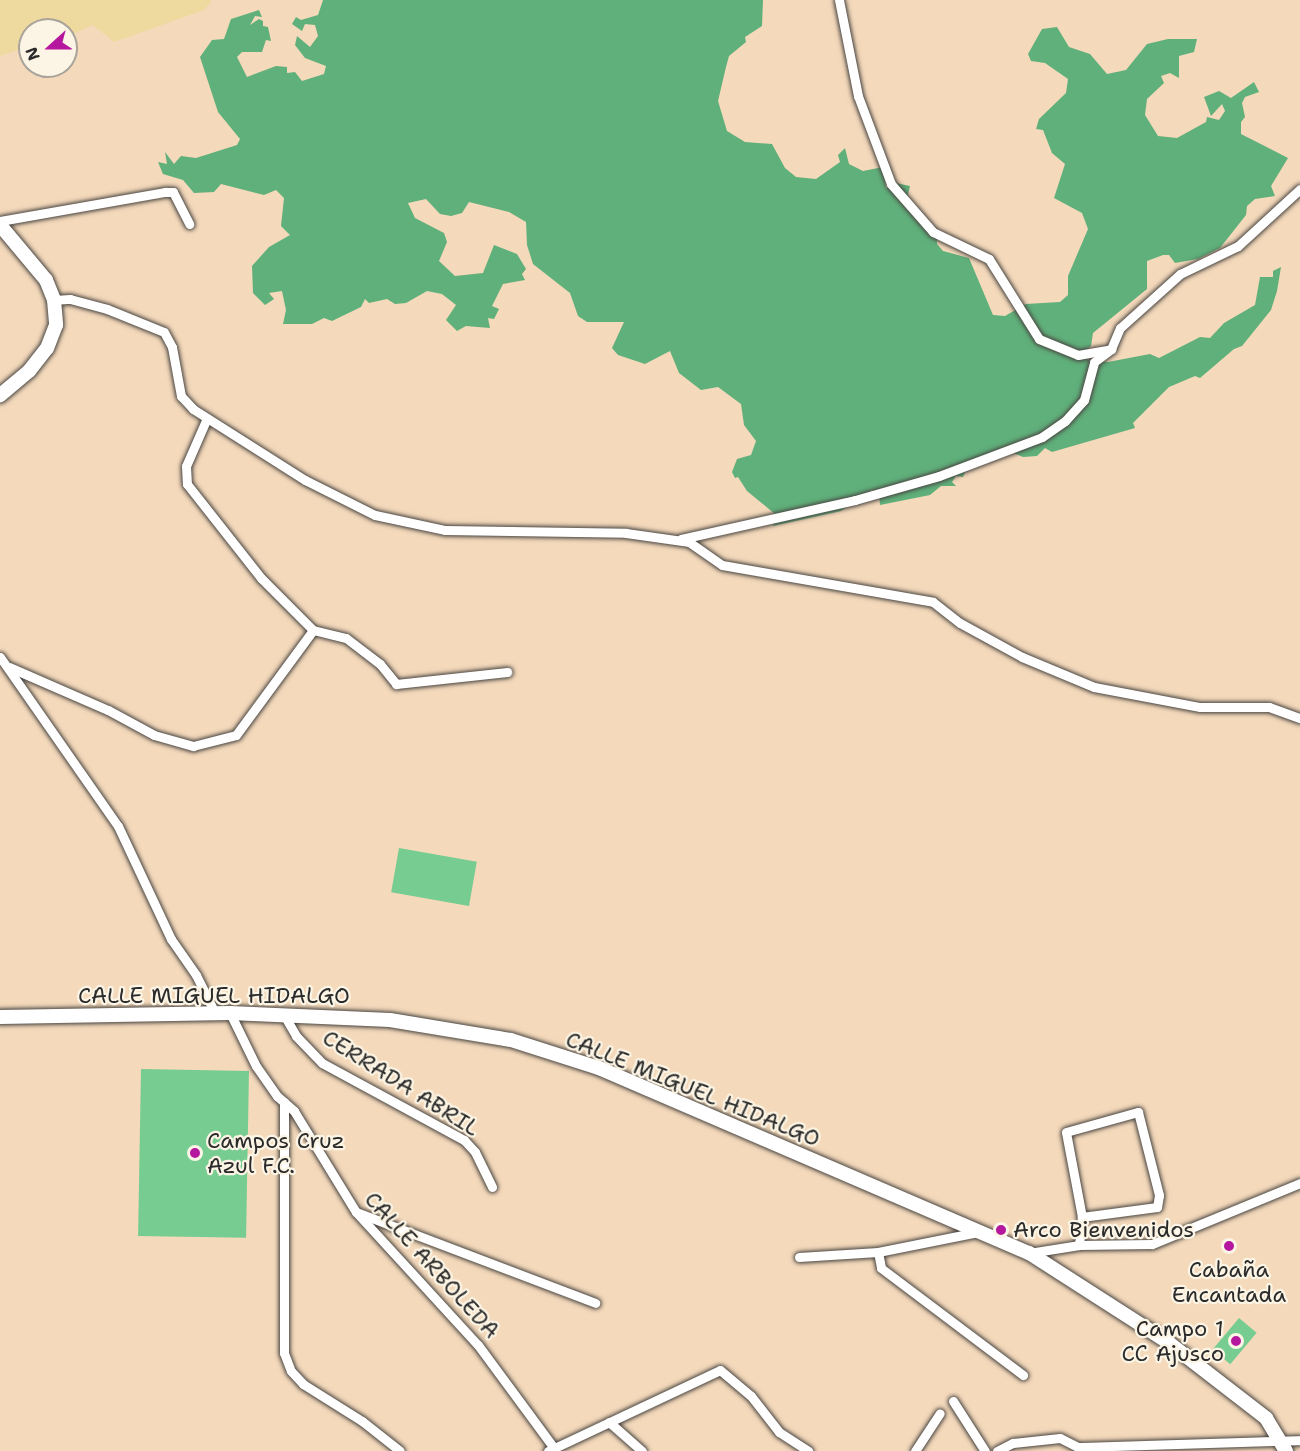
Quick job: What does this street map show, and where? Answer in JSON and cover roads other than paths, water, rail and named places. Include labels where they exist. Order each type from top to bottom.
[{"type":"main road","points":[[0,223],[46,280],[54,300],[56,325],[47,348],[29,371],[0,395]]},
{"type":"main road","name":"CALLE MIGUEL HIDALGO","points":[[0,1017],[230,1013],[390,1020],[511,1040],[599,1068],[1029,1253],[1168,1343],[1266,1418],[1283,1446]]},
{"type":"street","points":[[839,0],[858,96],[891,184],[933,232],[989,259],[1039,339],[1078,356],[1111,349]]},
{"type":"street","points":[[679,540],[855,500],[1014,450],[1065,421],[1089,389],[1094,362],[1111,349],[1120,328],[1180,274],[1239,246],[1300,189]]},
{"type":"street","points":[[0,223],[173,192],[189,224]]},
{"type":"street","points":[[54,300],[70,299],[107,309],[164,332],[172,347],[181,396],[207,418],[305,480],[397,522],[445,530],[615,532],[689,542],[722,565],[933,602],[960,623],[1022,657],[1094,687],[1200,706],[1269,707],[1300,718]]},
{"type":"street","points":[[207,418],[186,466],[187,484],[261,578],[313,630],[346,638],[380,664],[396,684],[507,672]]},
{"type":"street","points":[[9,667],[108,710],[154,735],[193,746],[236,735],[313,630]]},
{"type":"street","points":[[0,657],[118,826],[171,939],[196,975],[215,1013]]},
{"type":"street","name":"CALLE ARBOLEDA","points":[[230,1013],[256,1066],[284,1102],[294,1111],[357,1212],[478,1345],[551,1450]]},
{"type":"street","name":"CERRADA ABRIL","points":[[284,1015],[296,1036],[322,1063],[464,1140],[475,1152],[492,1187]]},
{"type":"street","points":[[284,1102],[284,1353],[291,1371],[303,1384],[362,1421],[400,1451]]},
{"type":"street","points":[[1079,1245],[1082,1217],[1066,1132],[1138,1112],[1159,1195],[1157,1207],[1082,1217]]},
{"type":"street","points":[[1029,1253],[1079,1245],[1152,1244],[1300,1183]]},
{"type":"street","points":[[357,1212],[595,1303]]},
{"type":"street","points":[[799,1257],[878,1252],[978,1232]]},
{"type":"street","points":[[878,1252],[881,1268],[1023,1375]]},
{"type":"street","points":[[551,1450],[720,1370],[751,1396],[779,1432],[808,1451]]},
{"type":"street","points":[[953,1401],[985,1451]]},
{"type":"street","points":[[915,1451],[940,1413]]},
{"type":"street","points":[[609,1422],[642,1451]]},
{"type":"street","points":[[997,1451],[1013,1443],[1060,1438],[1087,1449],[1283,1446],[1300,1440]]},
{"type":"place","name":"Campos Cruz Azul F.C.","points":[[195,1153]]},
{"type":"place","name":"Arco Bienvenidos","points":[[1001,1230]]},
{"type":"place","name":"Cabaña Encantada","points":[[1229,1246]]},
{"type":"place","name":"Campo 1 CC Ajusco","points":[[1236,1341]]}]
